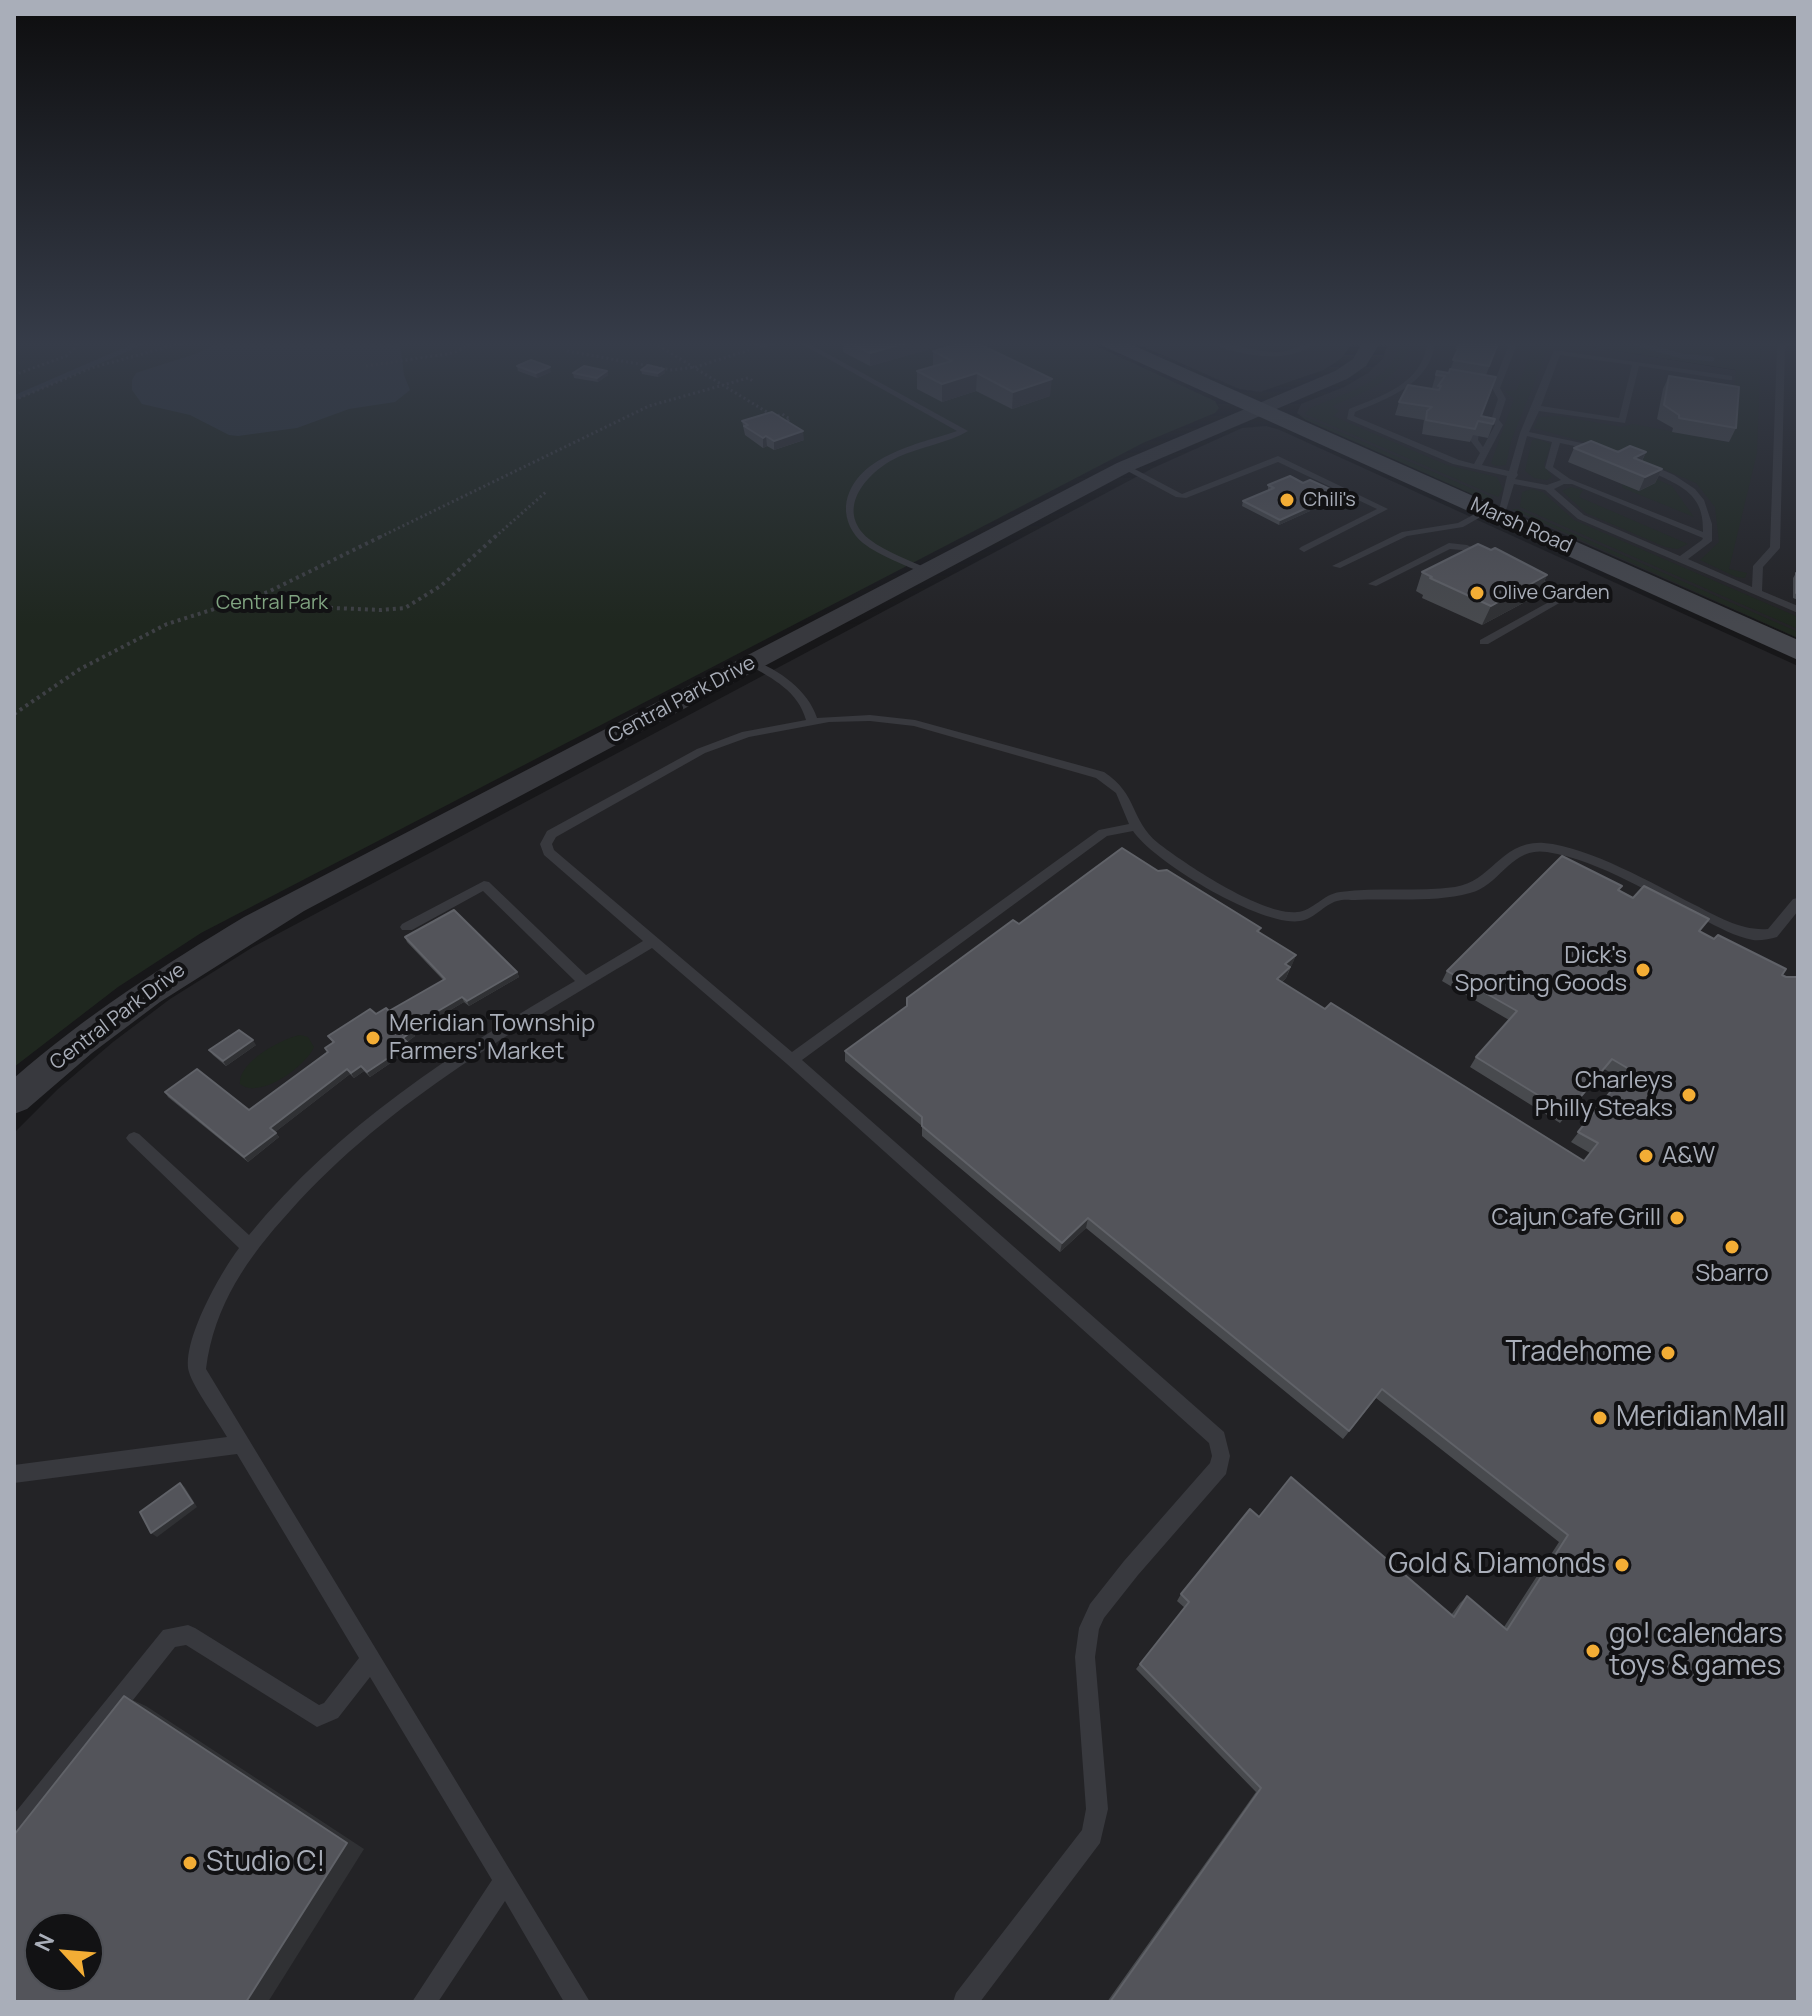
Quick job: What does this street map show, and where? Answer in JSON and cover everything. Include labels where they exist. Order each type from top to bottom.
[{"type":"main road","name":"Marsh Road","points":[[1321,437],[1798,651]]},
{"type":"street","name":"Central Park Drive","points":[[14,1099],[122,1009],[202,955],[307,896],[1124,467],[1193,437]]},
{"type":"lane","points":[[927,572],[867,541],[852,521],[850,505],[858,483],[885,459],[947,437]]},
{"type":"lane","points":[[1399,437],[1456,462],[1548,488],[1581,517],[1798,610]]},
{"type":"lane","points":[[1477,467],[1480,437]]},
{"type":"lane","points":[[1480,437],[1490,448],[1494,437]]},
{"type":"lane","points":[[1337,566],[1405,534],[1460,525],[1494,514],[1513,478],[1523,437]]},
{"type":"lane","points":[[1543,437],[1605,454]]},
{"type":"lane","points":[[1757,592],[1758,566],[1775,548],[1778,437]]},
{"type":"lane","points":[[1557,440],[1549,468],[1568,481],[1708,537]]},
{"type":"lane","points":[[1124,467],[1182,495],[1278,459],[1384,509],[1304,549]]},
{"type":"lane","points":[[1635,464],[1672,476],[1691,487],[1706,511],[1708,537],[1705,544],[1681,560]]},
{"type":"lane","points":[[1548,488],[1568,481]]},
{"type":"lane","points":[[1373,584],[1449,546],[1464,547],[1494,560]]},
{"type":"lane","points":[[1484,642],[1563,598],[1561,592],[1519,572]]},
{"type":"lane","points":[[753,663],[797,692],[807,705],[812,721]]},
{"type":"lane","points":[[965,2002],[1092,1835],[1097,1809],[1085,1657],[1089,1628],[1097,1611],[1131,1568],[1219,1467],[1220,1447],[1211,1430],[792,1060],[548,852],[547,839],[556,830],[701,751],[746,734],[812,721],[870,718],[915,723],[1089,771],[1110,780],[1122,790],[1135,827],[1152,845],[1266,914],[1287,918],[1306,916],[1334,897],[1469,889],[1480,884],[1521,849],[1540,847],[1560,851],[1619,874],[1753,935],[1772,934],[1798,902]]},
{"type":"lane","points":[[792,1060],[1103,833],[1135,827]]},
{"type":"lane","points":[[407,927],[484,885],[585,982]]},
{"type":"lane","points":[[578,2002],[197,1370],[200,1342],[210,1310],[249,1246],[319,1167],[392,1103],[653,941]]},
{"type":"lane","points":[[134,1138],[249,1246]]},
{"type":"lane","points":[[14,1474],[240,1444]]},
{"type":"lane","points":[[14,1832],[164,1644],[177,1634],[188,1635],[317,1716],[331,1711],[371,1659]]},
{"type":"lane","points":[[424,2002],[505,1880]]},
{"type":"path","points":[[14,714],[80,669],[143,636],[190,616],[237,604],[289,581],[584,437]]},
{"type":"path","points":[[237,604],[381,610],[405,608],[442,585],[547,491]]},
{"type":"shaded area","name":"Meridian Mall","points":[[1222,437],[1296,437],[1798,666],[1798,2002],[14,2002],[14,1133],[58,1089],[113,1042],[170,999],[253,947],[1153,468]]},
{"type":"shaded area","points":[[1345,437],[1798,437],[1798,638]]},
{"type":"green space","name":"Central Park","points":[[14,437],[1157,437],[201,933],[118,987],[14,1067]]},
{"type":"green space","points":[[1344,437],[1353,437],[1494,498],[1483,499]]},
{"type":"green space","points":[[1359,437],[1382,437],[1447,465],[1497,477],[1503,489],[1498,497]]},
{"type":"green space","points":[[1500,437],[1513,437],[1506,465],[1495,466],[1491,463]]},
{"type":"green space","points":[[1567,437],[1702,437],[1728,442],[1729,437],[1758,437],[1757,453],[1729,569],[1747,573],[1745,578],[1736,577],[1700,560],[1719,542],[1715,507],[1696,483],[1624,453]]},
{"type":"green space","points":[[1532,440],[1551,444],[1544,465],[1552,477],[1547,480],[1534,478],[1525,471]]},
{"type":"green space","points":[[1634,469],[1672,486],[1694,517],[1623,488],[1622,484],[1639,491]]},
{"type":"green space","points":[[1571,487],[1583,490],[1579,497],[1688,544],[1677,549],[1665,547],[1586,513],[1562,491]]},
{"type":"green space","points":[[1532,489],[1543,492],[1574,520],[1798,617],[1798,629],[1520,507],[1522,492]]},
{"type":"green space","points":[[1512,509],[1798,632],[1798,638]]},
{"type":"green space","points":[[300,1035],[308,1037],[314,1047],[302,1063],[282,1079],[259,1088],[240,1084],[241,1076],[253,1060],[272,1046]]},
{"type":"building","points":[[1591,441],[1618,452],[1630,446],[1646,452],[1634,458],[1662,469],[1645,477],[1574,448]]},
{"type":"building","name":"Chili's","points":[[1290,476],[1303,483],[1310,480],[1332,490],[1304,502],[1311,506],[1280,520],[1243,501],[1274,488],[1268,485]]},
{"type":"building","points":[[1478,544],[1491,550],[1495,548],[1547,575],[1491,606],[1422,572]]},
{"type":"building","name":"Meridian Mall","points":[[1122,848],[1158,871],[1167,870],[1261,928],[1257,931],[1296,955],[1285,964],[1290,967],[1277,979],[1325,1009],[1331,1003],[1584,1161],[1598,1143],[1578,1132],[1629,1069],[1612,1059],[1567,1113],[1476,1057],[1517,1011],[1447,971],[1562,856],[1622,886],[1618,890],[1633,898],[1644,886],[1709,919],[1699,931],[1714,939],[1718,935],[1786,969],[1782,975],[1786,977],[1798,977],[1798,2002],[1110,2002],[1261,1788],[1140,1664],[1189,1602],[1181,1594],[1250,1509],[1259,1517],[1291,1477],[1454,1617],[1467,1596],[1507,1630],[1568,1535],[1382,1389],[1349,1431],[1088,1218],[1062,1243],[922,1126],[922,1117],[845,1051],[907,1006],[907,998],[1013,920],[1019,924]]},
{"type":"building","name":"Meridian Township Farmers' Market","points":[[454,910],[517,972],[467,1001],[462,997],[409,1028],[412,1031],[403,1038],[409,1044],[367,1072],[361,1066],[351,1073],[347,1069],[270,1128],[276,1133],[244,1157],[165,1092],[197,1069],[249,1110],[328,1052],[325,1048],[334,1042],[328,1036],[370,1009],[376,1014],[386,1008],[389,1011],[445,979],[405,937]]},
{"type":"building","points":[[239,1030],[253,1040],[223,1061],[209,1050]]},
{"type":"building","points":[[180,1483],[193,1503],[151,1533],[140,1512]]},
{"type":"building","name":"Studio C!","points":[[124,1696],[347,1843],[246,2002],[14,2002],[14,1835]]},
{"type":"place","name":"Chili's","points":[[1287,500]]},
{"type":"place","name":"Olive Garden","points":[[1477,593]]},
{"type":"place","name":"Dick's Sporting Goods","points":[[1643,970]]},
{"type":"place","name":"Meridian Township Farmers' Market","points":[[373,1038]]},
{"type":"place","name":"Charleys Philly Steaks","points":[[1689,1095]]},
{"type":"place","name":"A&W","points":[[1646,1156]]},
{"type":"place","name":"Cajun Cafe Grill","points":[[1677,1218]]},
{"type":"place","name":"Sbarro","points":[[1732,1247]]},
{"type":"place","name":"Tradehome","points":[[1668,1353]]},
{"type":"place","name":"Meridian Mall","points":[[1600,1418]]},
{"type":"place","name":"Gold & Diamonds","points":[[1622,1565]]},
{"type":"place","name":"go! calendars toys & games","points":[[1593,1651]]},
{"type":"place","name":"Studio C!","points":[[190,1863]]}]
